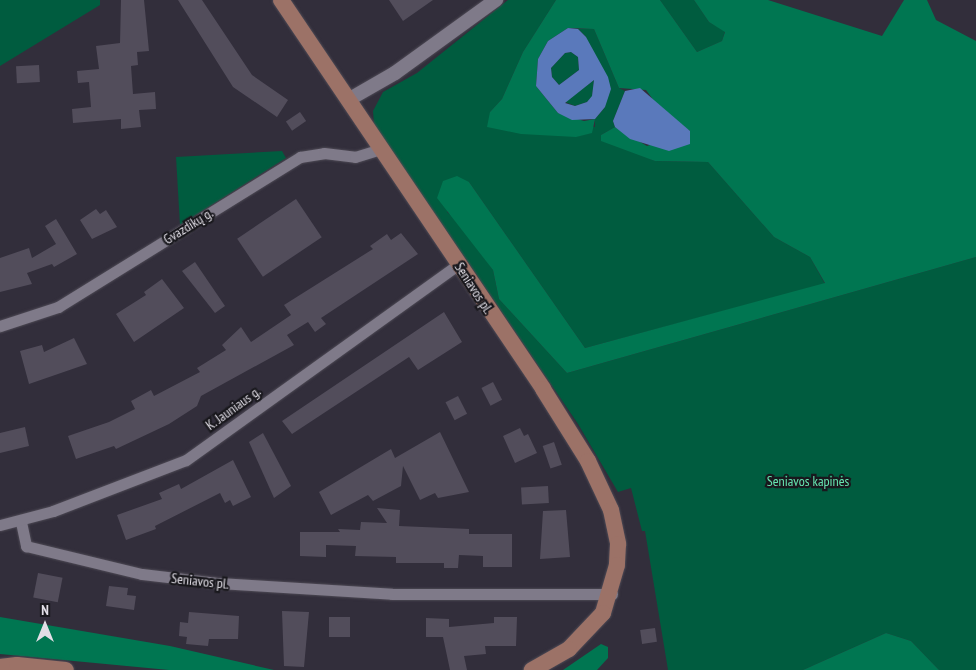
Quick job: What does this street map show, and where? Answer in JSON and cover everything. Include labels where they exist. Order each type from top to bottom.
[{"type":"main road","name":"Seniavos pl.","points":[[281,0],[459,264],[601,486],[618,544],[612,594],[588,632],[569,649],[532,670]]},
{"type":"main road","points":[[0,667],[17,665],[66,670]]},
{"type":"street","points":[[348,100],[395,73],[496,0]]},
{"type":"street","name":"Gvazdikų g.","points":[[0,326],[58,307],[300,157],[324,153],[355,157],[381,149]]},
{"type":"street","name":"K. Jauniaus g.","points":[[0,525],[21,522],[186,460],[459,264]]},
{"type":"street","name":"Seniavos pl.","points":[[21,522],[26,546],[142,574],[210,582],[392,594],[612,594]]},
{"type":"green space","points":[[0,0],[100,0],[100,5],[0,66]]},
{"type":"green space","name":"Seniavos kapinės","points":[[508,0],[556,0],[523,52],[502,99],[490,112],[595,127],[595,119],[605,107],[586,37],[578,29],[594,29],[619,88],[625,91],[613,121],[615,127],[601,135],[655,161],[708,162],[774,237],[810,257],[825,284],[585,348],[469,182],[447,212],[460,223],[493,270],[499,299],[567,373],[976,257],[976,670],[939,670],[911,641],[886,633],[803,670],[668,670],[645,531],[642,531],[631,488],[618,492],[578,424],[374,124],[373,111],[383,92],[417,73]]},
{"type":"green space","points":[[556,0],[660,0],[697,52],[722,41],[725,32],[709,22],[694,0],[768,0],[882,36],[904,0],[927,0],[936,20],[976,41],[976,257],[567,373],[499,299],[493,270],[437,198],[443,181],[457,176],[469,182],[585,348],[825,283],[810,257],[774,237],[708,162],[655,161],[601,141],[601,135],[615,127],[647,146],[690,131],[660,109],[646,90],[619,88],[594,29],[568,28],[548,41],[538,59],[536,86],[558,113],[584,121],[595,119],[592,133],[576,137],[521,134],[487,127],[490,112],[502,99],[523,52]]},
{"type":"green space","points":[[660,0],[694,0],[709,22],[725,31],[722,41],[697,52]]},
{"type":"green space","points":[[571,52],[578,57],[579,70],[559,85],[552,77],[551,68],[565,53]]},
{"type":"green space","points":[[594,80],[592,97],[587,102],[575,106],[565,102]]},
{"type":"green space","points":[[282,151],[286,158],[180,225],[176,157]]},
{"type":"green space","points":[[0,617],[170,646],[274,670],[169,670],[0,654]]},
{"type":"green space","points":[[886,633],[911,641],[939,670],[803,670]]},
{"type":"green space","points":[[601,644],[608,647],[608,658],[597,670],[563,670]]},
{"type":"water","points":[[568,28],[578,29],[586,37],[608,77],[611,89],[605,107],[595,119],[572,120],[558,113],[536,86],[538,59],[548,41]],"holes":[[[571,52],[578,57],[579,70],[559,85],[552,77],[551,68],[565,53]],[[594,80],[592,96],[587,102],[575,106],[565,103]]]},
{"type":"water","points":[[640,88],[690,131],[690,144],[669,151],[630,139],[615,127],[613,121],[625,91]]},
{"type":"building","points":[[121,0],[144,0],[149,51],[137,52],[138,65],[131,66],[133,94],[155,92],[156,109],[139,110],[141,127],[121,129],[121,119],[73,123],[72,109],[91,107],[89,82],[78,83],[77,71],[99,69],[96,46],[120,43]]},
{"type":"building","points":[[178,0],[202,0],[252,75],[288,100],[277,117],[233,87]]},
{"type":"building","points":[[389,0],[433,0],[403,21]]},
{"type":"building","points":[[39,65],[40,82],[17,83],[16,66]]},
{"type":"building","points":[[300,112],[306,121],[292,131],[286,122]]},
{"type":"building","points":[[296,199],[322,237],[263,277],[237,239]]},
{"type":"building","points":[[96,209],[100,214],[106,210],[117,227],[92,239],[80,220]]},
{"type":"building","points":[[56,219],[77,254],[54,267],[52,264],[27,273],[32,284],[0,292],[0,258],[29,248],[32,258],[56,244],[45,226]]},
{"type":"building","points":[[401,233],[418,254],[321,318],[326,324],[315,332],[308,322],[287,335],[294,345],[201,396],[197,406],[169,424],[116,449],[114,446],[76,459],[68,436],[109,422],[135,409],[131,401],[151,390],[154,396],[200,372],[197,368],[226,350],[222,345],[241,327],[251,342],[291,315],[284,305],[373,249],[370,246],[387,234],[391,240]]},
{"type":"building","points":[[195,262],[225,306],[215,313],[182,271]]},
{"type":"building","points":[[162,279],[184,308],[134,342],[116,314],[146,295],[144,292]]},
{"type":"building","points":[[444,312],[462,342],[418,370],[409,357],[292,434],[282,421]]},
{"type":"building","points":[[74,338],[87,364],[29,384],[20,351],[42,345],[44,352]]},
{"type":"building","points":[[493,382],[502,400],[490,406],[481,388]]},
{"type":"building","points":[[458,396],[467,414],[455,420],[446,402]]},
{"type":"building","points":[[25,427],[29,446],[0,453],[0,433]]},
{"type":"building","points":[[520,428],[524,436],[528,434],[537,453],[515,463],[503,436]]},
{"type":"building","points":[[440,432],[469,492],[438,498],[435,493],[420,500],[403,466],[401,486],[373,501],[368,495],[331,515],[319,492],[391,449],[395,458]]},
{"type":"building","points":[[263,433],[291,486],[274,498],[249,442]]},
{"type":"building","points":[[554,442],[562,465],[550,469],[543,446]]},
{"type":"building","points":[[233,460],[251,497],[233,506],[230,500],[225,503],[220,493],[155,526],[156,529],[126,540],[117,515],[162,499],[159,493],[179,484],[181,489]]},
{"type":"building","points":[[548,486],[549,503],[522,504],[521,487]]},
{"type":"building","points":[[377,508],[400,510],[399,526],[469,529],[469,534],[512,534],[512,567],[483,567],[483,556],[459,555],[458,568],[444,568],[444,563],[396,563],[396,557],[355,556],[356,546],[326,545],[326,557],[300,556],[300,532],[340,532],[338,529],[360,530],[361,522],[387,523]]},
{"type":"building","points":[[566,510],[570,557],[540,559],[543,511]]},
{"type":"building","points":[[38,573],[63,578],[58,602],[33,598]]},
{"type":"building","points":[[109,586],[128,588],[127,595],[136,596],[134,610],[106,606]]},
{"type":"building","points":[[282,611],[309,612],[304,667],[284,666]]},
{"type":"building","points":[[189,612],[239,616],[238,639],[209,639],[208,646],[186,644],[187,637],[179,636],[180,622],[188,623]]},
{"type":"building","points":[[329,617],[350,617],[350,637],[329,637]]},
{"type":"building","points":[[494,617],[517,617],[516,646],[485,646],[486,654],[464,656],[467,670],[450,670],[443,637],[426,637],[426,618],[449,619],[449,627],[494,623]]},
{"type":"building","points":[[655,628],[657,642],[642,644],[640,630]]}]
